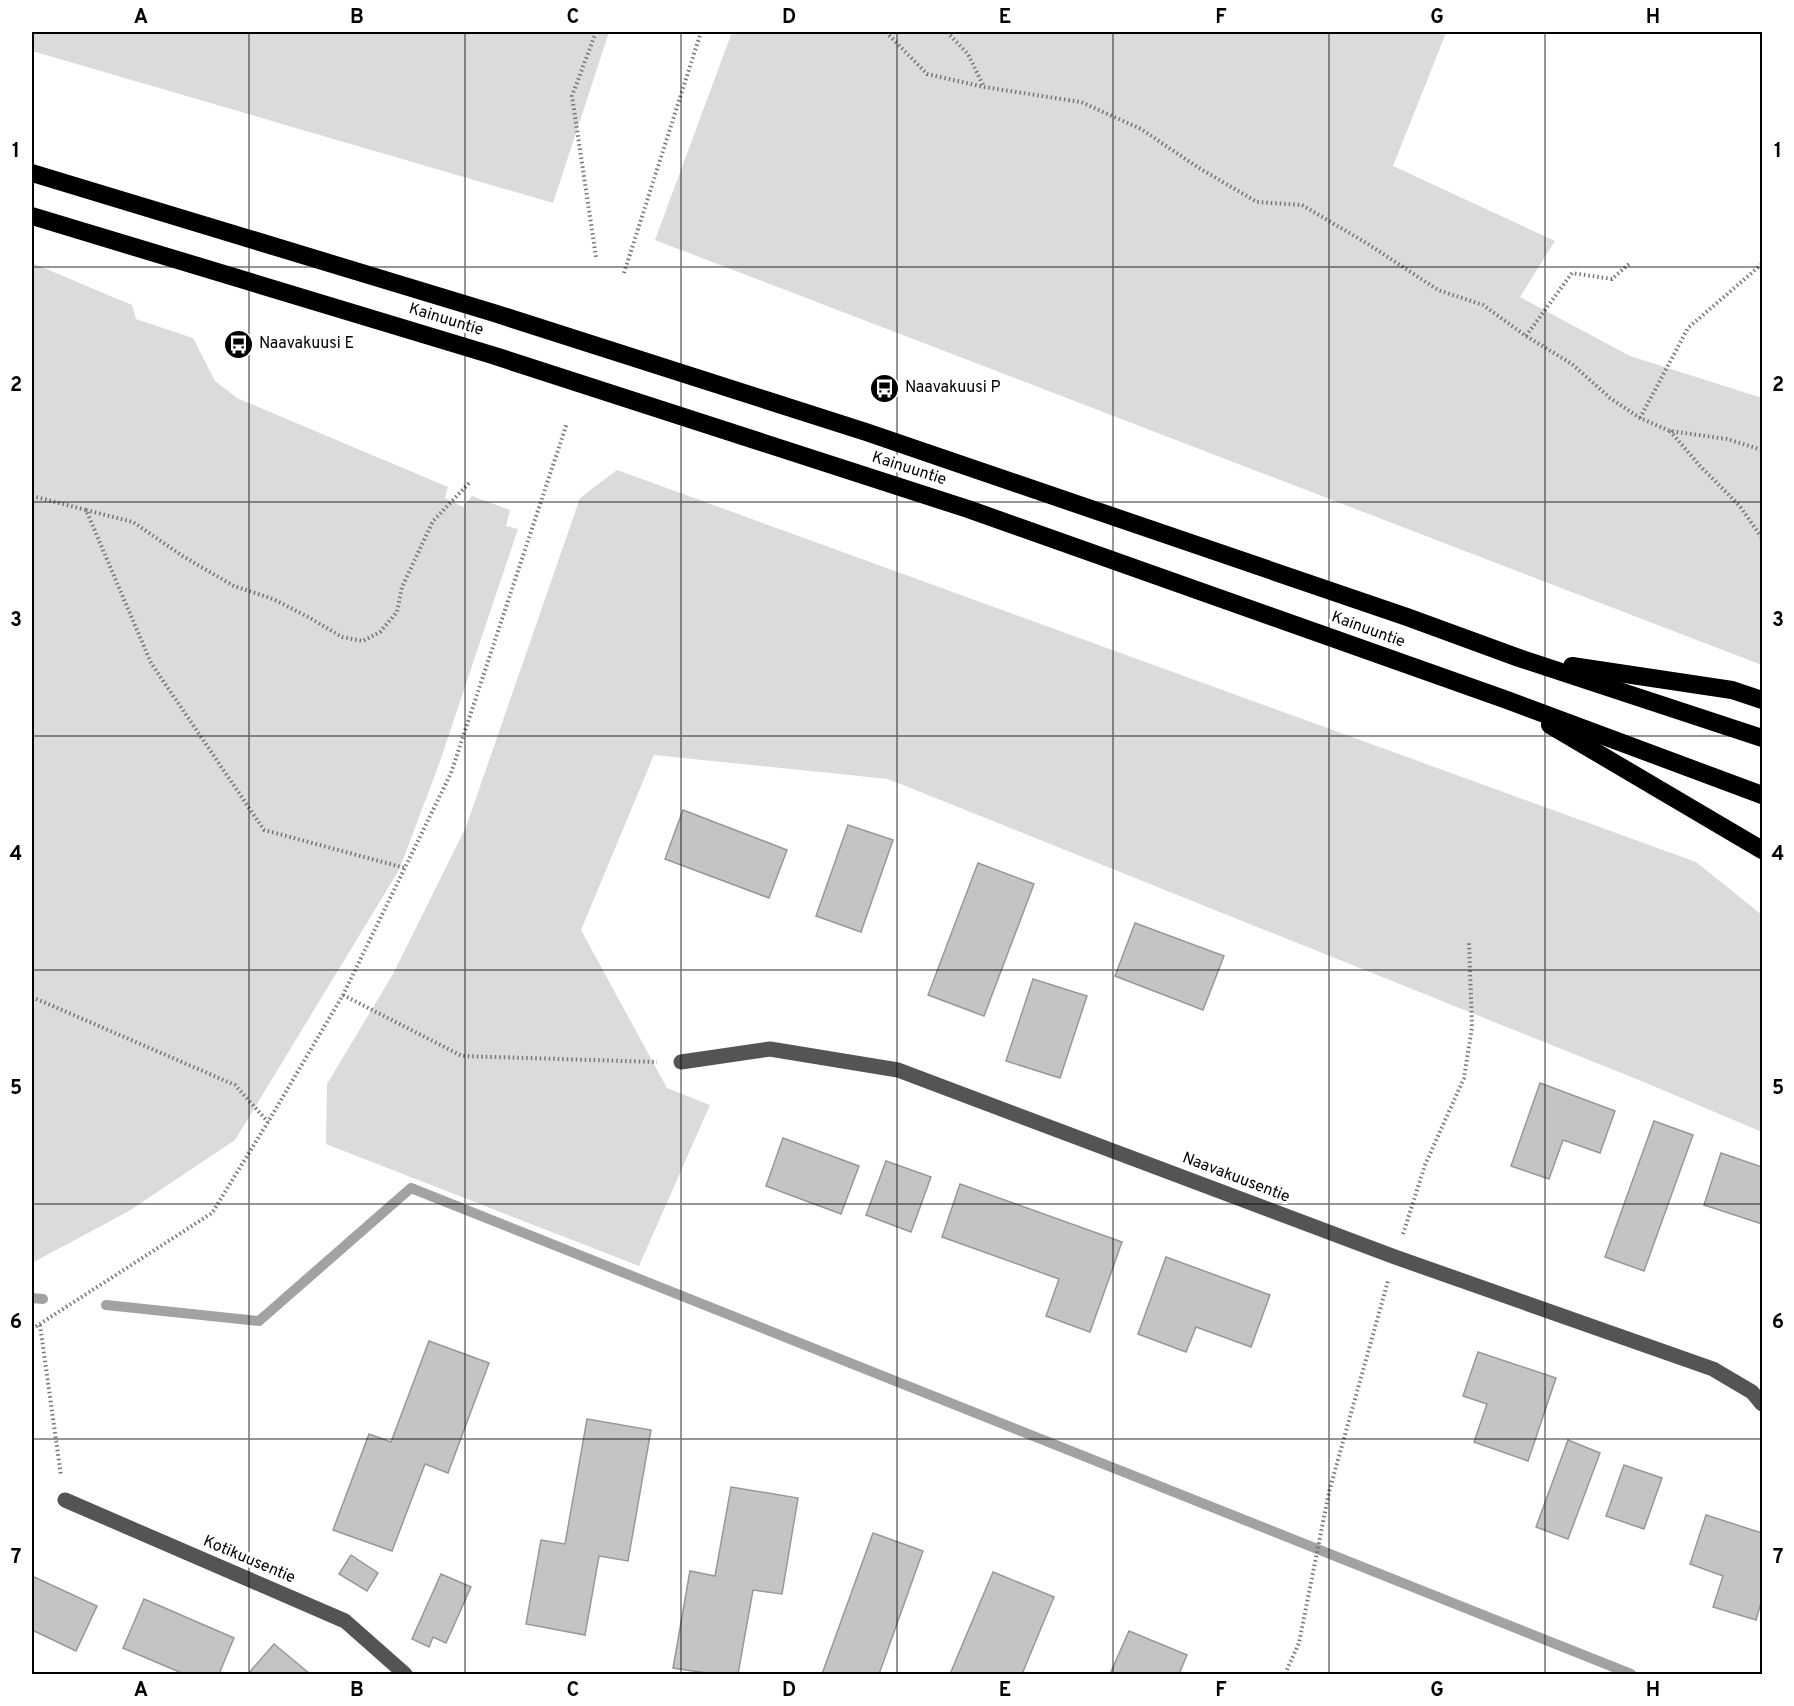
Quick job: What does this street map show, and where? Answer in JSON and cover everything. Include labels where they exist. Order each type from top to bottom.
[{"type":"highway","name":"Kainuuntie","points":[[32,173],[494,313],[866,432],[1396,613],[1519,658],[1762,738]]},
{"type":"highway","name":"Kainuuntie","points":[[32,216],[492,355],[956,505],[1507,700],[1762,795]]},
{"type":"highway","points":[[1519,658],[1732,690],[1762,700]]},
{"type":"highway","points":[[1507,700],[1762,850]]},
{"type":"street","name":"Naavakuusentie","points":[[681,1062],[770,1049],[898,1071],[1395,1257],[1713,1369],[1752,1392],[1762,1404]]},
{"type":"street","name":"Kotikuusentie","points":[[65,1500],[345,1621],[405,1674]]},
{"type":"path","points":[[596,32],[572,96],[596,257]]},
{"type":"path","points":[[624,273],[701,32]]},
{"type":"path","points":[[886,32],[927,74],[984,87],[1081,102],[1141,129],[1198,168],[1257,202],[1302,206],[1368,244],[1438,290],[1483,305],[1526,336],[1572,364],[1610,398],[1640,418],[1670,430],[1727,439],[1762,450]]},
{"type":"path","points":[[947,32],[968,54],[984,87]]},
{"type":"path","points":[[1526,336],[1572,273],[1612,279],[1630,263]]},
{"type":"path","points":[[1640,418],[1688,328],[1762,264]]},
{"type":"path","points":[[32,1329],[212,1213],[343,995],[451,773],[567,423]]},
{"type":"path","points":[[1670,430],[1700,466],[1739,506],[1762,538]]},
{"type":"path","points":[[32,496],[133,522],[184,557],[234,586],[273,599],[342,638],[363,641],[380,633],[397,612],[402,587],[433,520],[470,482]]},
{"type":"path","points":[[86,510],[151,663],[264,830],[405,868]]},
{"type":"path","points":[[1285,1674],[1299,1643],[1324,1515],[1395,1257],[1425,1165],[1464,1078],[1472,1027],[1469,942]]},
{"type":"path","points":[[343,995],[462,1056],[681,1062]]},
{"type":"path","points":[[32,997],[235,1085],[268,1122]]},
{"type":"path","points":[[40,1325],[65,1500]]},
{"type":"shaded area","points":[[32,32],[609,32],[553,203],[32,51]]},
{"type":"shaded area","points":[[732,32],[1446,33],[1393,166],[1555,241],[1520,297],[1630,356],[1762,398],[1762,665],[655,240]]},
{"type":"shaded area","points":[[32,263],[132,305],[136,319],[193,338],[215,381],[237,398],[448,487],[445,498],[463,507],[472,496],[510,510],[506,526],[518,529],[438,767],[399,870],[235,1140],[129,1211],[32,1263]]},
{"type":"shaded area","points":[[617,470],[1696,862],[1762,915],[1762,1132],[1639,1080],[888,779],[654,755],[581,930],[667,1088],[710,1105],[639,1266],[326,1144],[327,1084],[393,974],[466,827],[580,498]]},
{"type":"building","points":[[683,810],[787,850],[769,898],[665,859]]},
{"type":"building","points":[[848,825],[893,840],[861,932],[816,916]]},
{"type":"building","points":[[978,863],[1034,884],[984,1016],[928,995]]},
{"type":"building","points":[[1135,923],[1224,956],[1203,1010],[1115,976]]},
{"type":"building","points":[[1033,979],[1087,996],[1060,1078],[1006,1061]]},
{"type":"building","points":[[1540,1083],[1615,1111],[1600,1153],[1563,1140],[1549,1179],[1511,1166]]},
{"type":"building","points":[[1654,1121],[1693,1135],[1644,1271],[1605,1257]]},
{"type":"building","points":[[783,1138],[859,1166],[841,1214],[766,1186]]},
{"type":"building","points":[[1721,1153],[1762,1167],[1762,1224],[1704,1205]]},
{"type":"building","points":[[886,1161],[931,1177],[911,1232],[866,1215]]},
{"type":"building","points":[[960,1184],[1122,1242],[1090,1332],[1046,1316],[1059,1279],[942,1237]]},
{"type":"building","points":[[1166,1257],[1270,1295],[1251,1347],[1196,1327],[1186,1352],[1138,1334]]},
{"type":"building","points":[[429,1341],[489,1363],[448,1473],[425,1464],[392,1551],[333,1530],[369,1434],[391,1442]]},
{"type":"building","points":[[1478,1352],[1556,1378],[1528,1461],[1474,1442],[1487,1404],[1463,1396]]},
{"type":"building","points":[[587,1419],[651,1430],[628,1561],[599,1556],[585,1635],[526,1624],[541,1540],[565,1544]]},
{"type":"building","points":[[1568,1440],[1600,1453],[1568,1539],[1536,1527]]},
{"type":"building","points":[[1624,1465],[1662,1478],[1644,1529],[1606,1516]]},
{"type":"building","points":[[731,1487],[798,1498],[782,1594],[753,1590],[738,1674],[713,1674],[673,1668],[690,1571],[715,1576]]},
{"type":"building","points":[[1706,1515],[1762,1533],[1762,1599],[1756,1620],[1713,1607],[1723,1576],[1690,1564]]},
{"type":"building","points":[[873,1533],[923,1551],[879,1674],[822,1674]]},
{"type":"building","points":[[351,1555],[378,1573],[367,1591],[339,1574]]},
{"type":"building","points":[[993,1572],[1054,1597],[1022,1674],[950,1674]]},
{"type":"building","points":[[441,1574],[471,1587],[446,1643],[433,1637],[429,1647],[412,1639]]},
{"type":"building","points":[[32,1576],[97,1606],[76,1651],[32,1630]]},
{"type":"building","points":[[144,1599],[234,1638],[219,1674],[184,1674],[123,1648]]},
{"type":"building","points":[[1129,1631],[1187,1655],[1179,1674],[1110,1674]]},
{"type":"building","points":[[274,1644],[310,1674],[248,1674]]},
{"type":"waterway","points":[[106,1305],[259,1321],[411,1188],[1631,1674]]},
{"type":"waterway","points":[[32,1298],[43,1299]]},
{"type":"place","name":"Naavakuusi E","points":[[238,344]]},
{"type":"place","name":"Naavakuusi P","points":[[884,388]]}]
